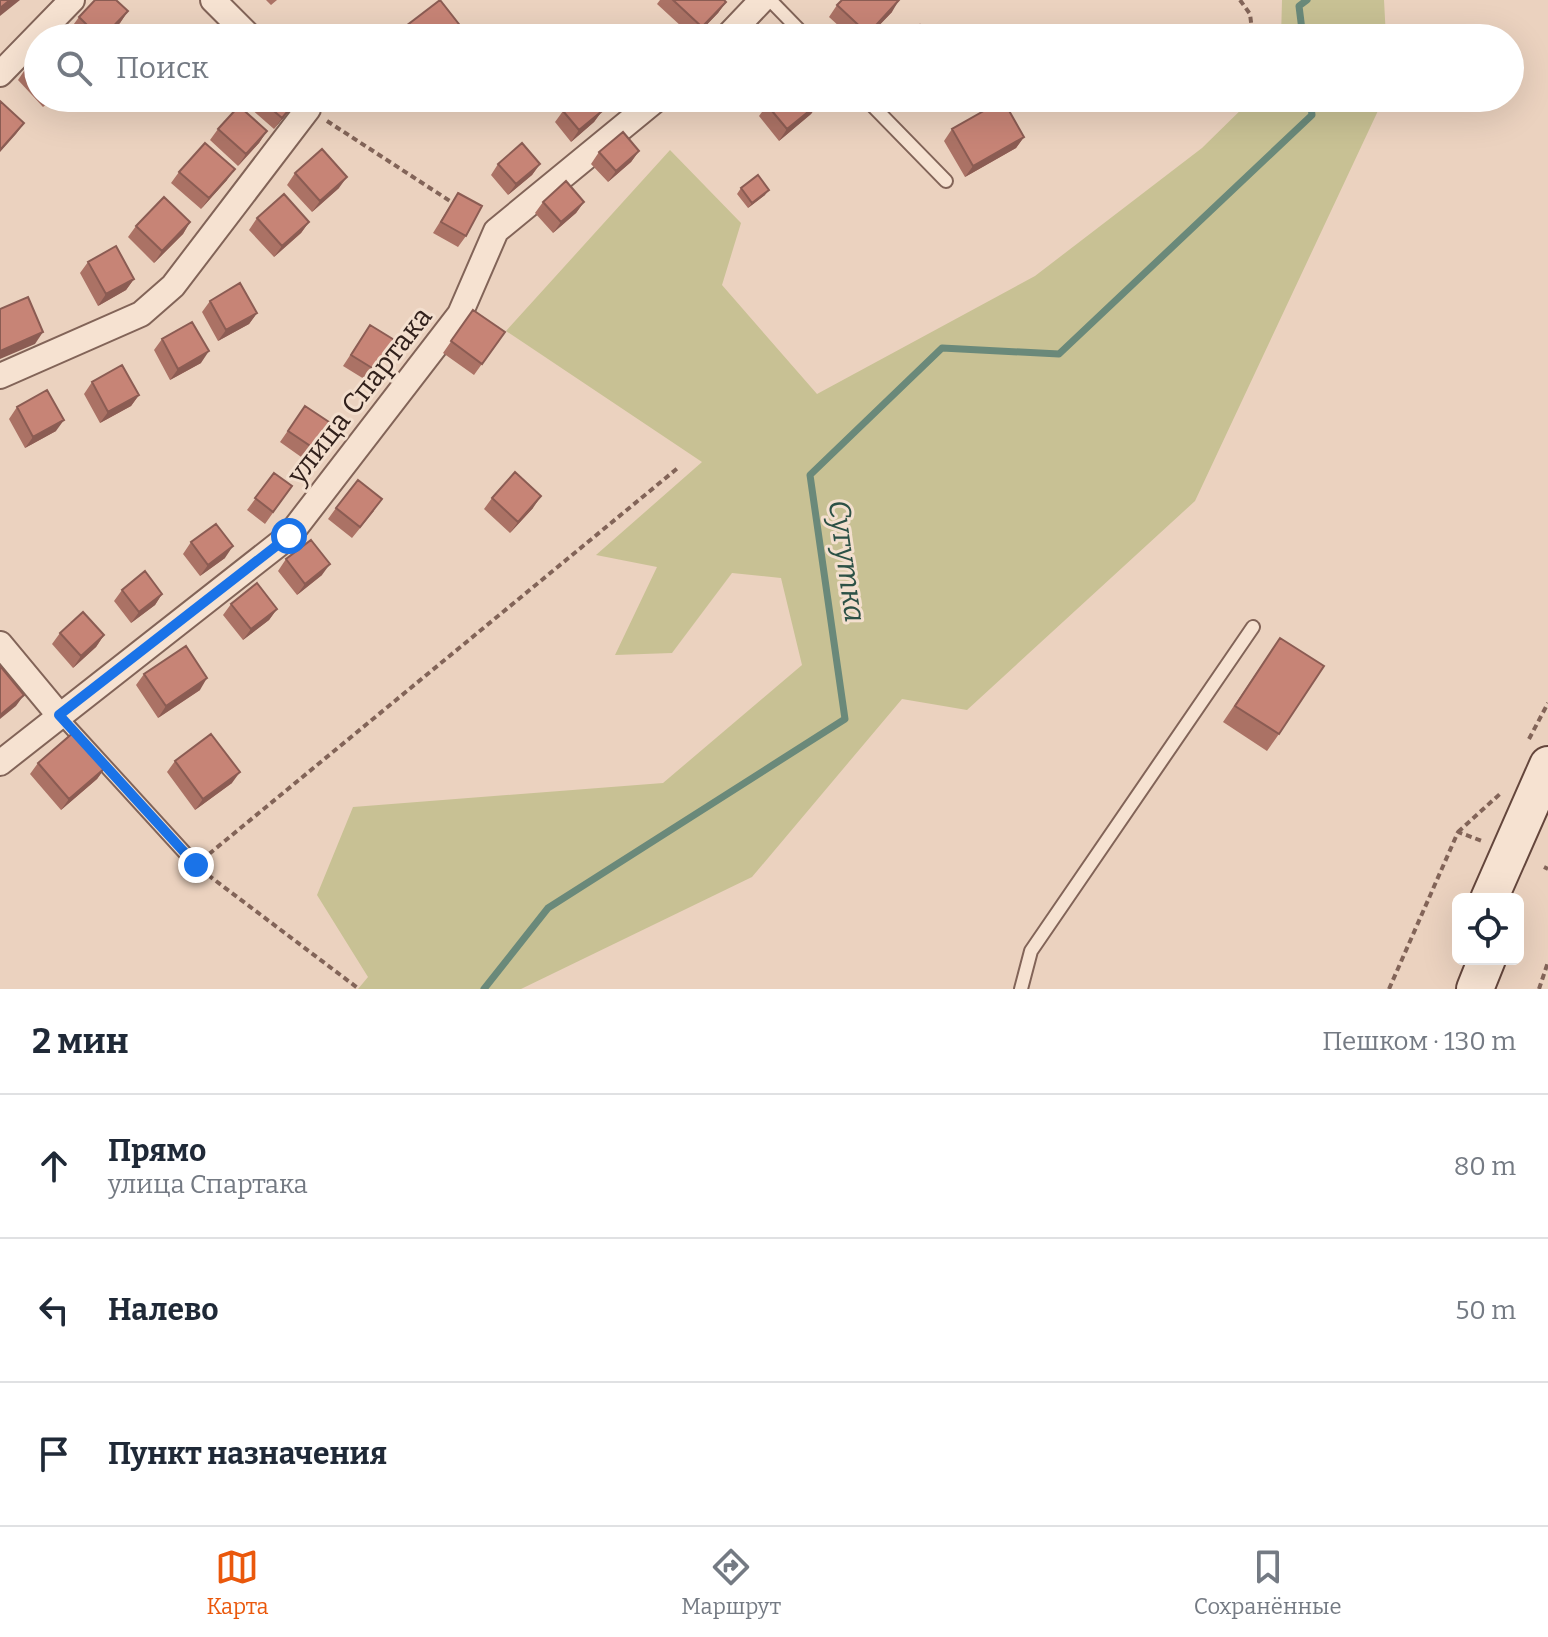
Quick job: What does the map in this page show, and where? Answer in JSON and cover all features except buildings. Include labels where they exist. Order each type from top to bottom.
[{"type":"main road","points":[[1491,893],[1538,753]]},
{"type":"main road","points":[[1516,893],[1548,819]]},
{"type":"main road","points":[[1451,989],[1461,965]]},
{"type":"main road","points":[[1475,989],[1485,965]]},
{"type":"street","points":[[49,24],[72,0]]},
{"type":"street","points":[[213,0],[237,24]]},
{"type":"street","points":[[739,24],[762,0]]},
{"type":"street","points":[[0,74],[24,49]]},
{"type":"street","points":[[0,376],[141,314],[173,286],[298,112]]},
{"type":"street","name":"улица Спартака","points":[[0,763],[289,536],[460,314],[496,231],[641,112]]},
{"type":"street","points":[[0,644],[59,715]]},
{"type":"lane","points":[[770,0],[793,24]]},
{"type":"lane","points":[[879,112],[946,181]]},
{"type":"lane","points":[[1021,989],[1031,951],[1253,627]]},
{"type":"lane","points":[[59,715],[196,865]]},
{"type":"path","points":[[1240,0],[1250,14],[1251,24]]},
{"type":"path","points":[[316,112],[458,206]]},
{"type":"path","points":[[359,989],[196,865],[679,467]]},
{"type":"path","points":[[1538,753],[1548,703]]},
{"type":"path","points":[[1389,989],[1458,832],[1503,791]]},
{"type":"path","points":[[1458,832],[1483,841]]},
{"type":"path","points":[[1539,989],[1548,962]]},
{"type":"shaded area","points":[[1282,0],[1384,0],[1385,24],[1281,24]]},
{"type":"shaded area","points":[[1239,112],[1377,112],[1195,501],[967,710],[902,699],[752,877],[521,989],[358,989],[368,977],[317,895],[353,807],[663,783],[802,665],[781,578],[732,573],[672,653],[615,655],[657,567],[596,555],[702,462],[506,331],[670,150],[741,223],[722,285],[817,394],[1035,276],[1202,148]]},
{"type":"waterway","name":"Сугутка","points":[[1301,24],[1299,6],[1307,0]]},
{"type":"waterway","name":"Сугутка","points":[[484,989],[548,908],[845,719],[810,475],[942,348],[1059,354],[1312,115],[1312,112]]},
{"type":"route","points":[[196,865],[59,715],[289,536]]}]
